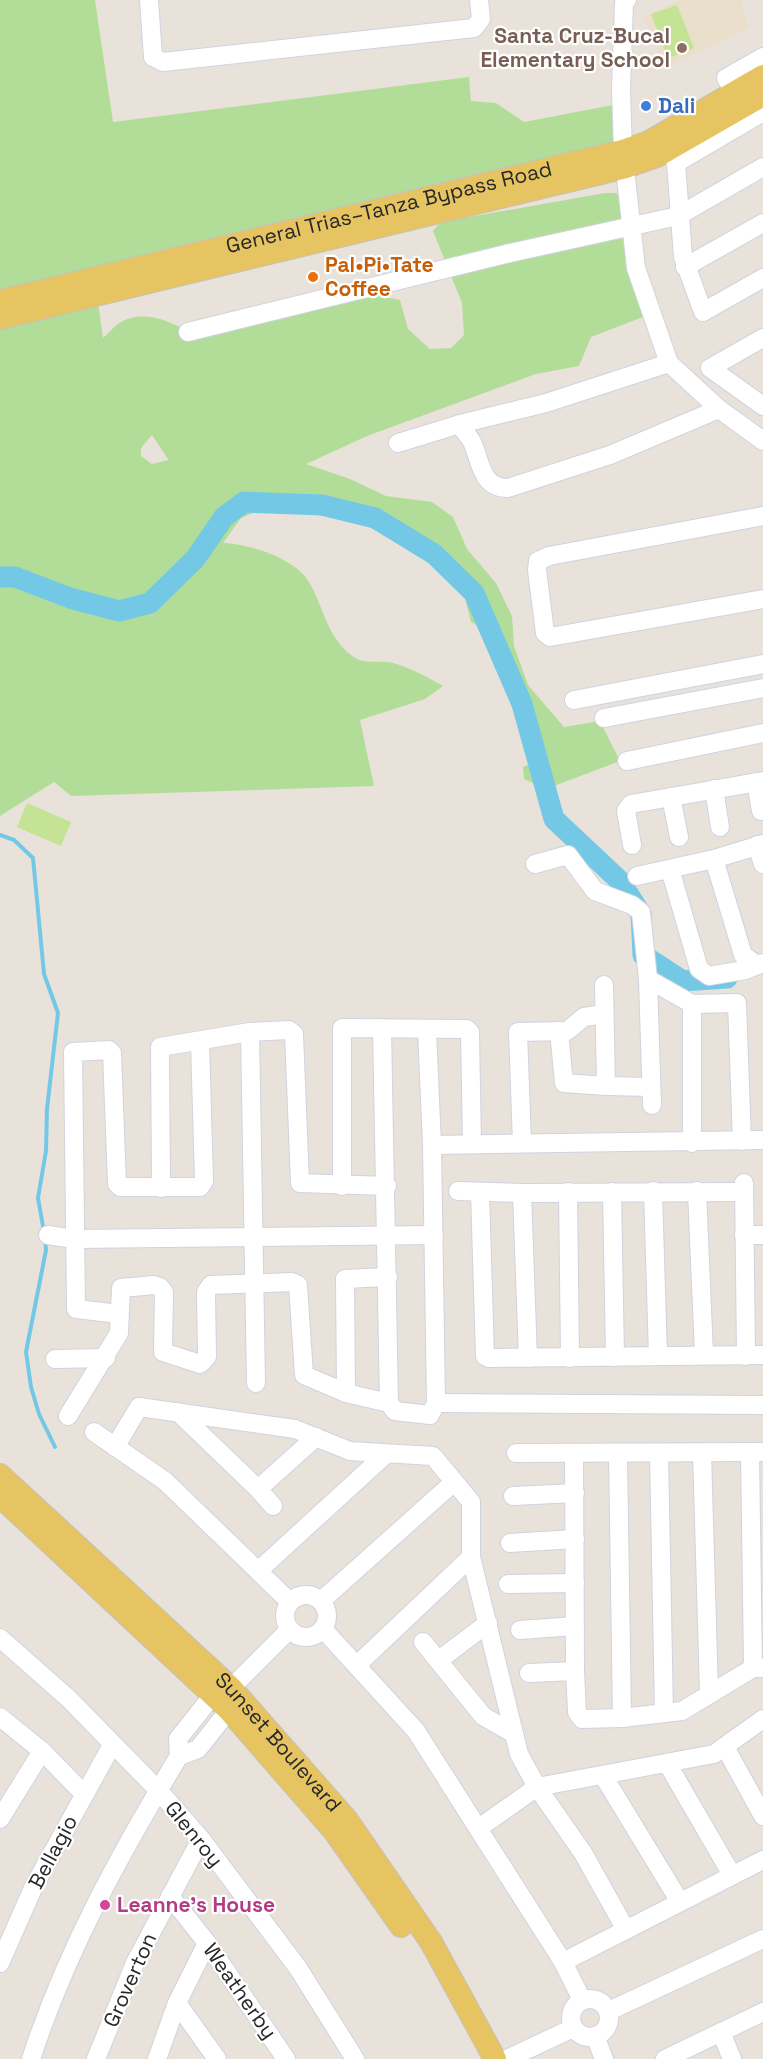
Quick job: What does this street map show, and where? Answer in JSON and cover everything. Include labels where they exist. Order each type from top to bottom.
[{"type":"main road","name":"General Trias–Tanza Bypass Road","points":[[0,301],[625,159],[673,156],[743,102],[763,76]]},
{"type":"main road","name":"General Trias–Tanza Bypass Road","points":[[0,318],[625,159],[649,142],[763,95]]},
{"type":"main road","name":"Sunset Boulevard","points":[[0,1475],[347,1820],[431,1942],[495,2059]]},
{"type":"main road","name":"Sunset Boulevard","points":[[0,1496],[224,1698],[335,1832],[417,1949],[478,2059]]},
{"type":"street","points":[[149,0],[153,57],[163,62],[474,28],[481,19],[479,0]]},
{"type":"street","points":[[624,1],[621,88],[630,227],[636,268],[669,363],[719,409],[763,441]]},
{"type":"street","points":[[743,102],[763,57]]},
{"type":"street","points":[[673,156],[685,267],[703,312],[763,278]]},
{"type":"street","points":[[188,332],[510,253],[678,216],[763,167]]},
{"type":"street","points":[[685,267],[763,223]]},
{"type":"street","points":[[763,338],[710,368],[763,406]]},
{"type":"street","points":[[398,444],[460,424],[546,403],[669,363]]},
{"type":"street","points":[[460,424],[472,442],[486,480],[492,486],[507,488],[610,455],[719,409]]},
{"type":"street","points":[[763,516],[549,556],[538,561],[537,570],[545,633],[550,637],[763,599]]},
{"type":"street","points":[[574,700],[763,664]]},
{"type":"street","points":[[604,718],[763,688]]},
{"type":"street","points":[[627,761],[763,733]]},
{"type":"street","points":[[632,845],[627,807],[760,781],[761,811]]},
{"type":"street","points":[[714,789],[720,828]]},
{"type":"street","points":[[671,797],[679,837]]},
{"type":"street","points":[[637,876],[714,859],[760,845],[763,864]]},
{"type":"street","points":[[535,864],[568,855],[596,891],[638,908],[641,912],[648,979],[652,1096],[606,1086],[564,1083],[559,1031]]},
{"type":"street","points":[[714,859],[743,955],[760,964]]},
{"type":"street","points":[[670,869],[699,969],[709,976],[745,970],[760,964]]},
{"type":"street","points":[[648,979],[692,1004],[737,1003],[742,1141]]},
{"type":"street","points":[[604,985],[606,1086]]},
{"type":"street","points":[[692,1004],[692,1143]]},
{"type":"street","points":[[522,1143],[518,1032],[572,1030],[584,1017],[604,1014]]},
{"type":"street","points":[[382,1028],[387,1186],[389,1403],[395,1411],[430,1415],[434,1413],[436,1403],[432,1145],[427,1030]]},
{"type":"street","points":[[342,1186],[341,1029],[467,1029],[470,1032],[472,1144]]},
{"type":"street","points":[[161,1188],[158,1050],[160,1047],[250,1032],[293,1031],[300,1183],[387,1186]]},
{"type":"street","points":[[250,1032],[255,1383]]},
{"type":"street","points":[[119,1314],[76,1309],[72,1055],[75,1050],[109,1050],[112,1053],[117,1184],[124,1189],[200,1187],[204,1184],[200,1042]]},
{"type":"street","points":[[432,1145],[692,1143],[763,1140]]},
{"type":"street","points":[[458,1191],[522,1193],[697,1191],[744,1187],[744,1235],[754,1356],[489,1358],[482,1352],[480,1192]]},
{"type":"street","points":[[653,1191],[658,1356]]},
{"type":"street","points":[[697,1191],[704,1355]]},
{"type":"street","points":[[568,1192],[570,1358]]},
{"type":"street","points":[[612,1192],[615,1357]]},
{"type":"street","points":[[522,1193],[528,1358]]},
{"type":"street","points":[[48,1235],[74,1239],[434,1235]]},
{"type":"street","points":[[744,1235],[763,1235]]},
{"type":"street","points":[[346,1393],[345,1279],[388,1277]]},
{"type":"street","points":[[68,1416],[106,1358],[119,1333],[121,1288],[154,1285],[160,1287],[164,1292],[163,1352],[200,1364],[207,1357],[208,1288],[211,1285],[292,1282],[298,1285],[304,1375],[346,1393],[389,1403]]},
{"type":"street","points":[[55,1359],[106,1358]]},
{"type":"street","points":[[436,1403],[763,1405]]},
{"type":"street","points":[[115,1447],[139,1407],[295,1429],[350,1451],[433,1456],[471,1502],[471,1557],[519,1754],[537,1787],[583,1853],[626,1930]]},
{"type":"street","points":[[178,1412],[273,1506]]},
{"type":"street","points":[[94,1432],[165,1481],[290,1602]]},
{"type":"street","points":[[258,1489],[316,1437]]},
{"type":"street","points":[[516,1453],[757,1452],[758,1668],[709,1693],[682,1711],[622,1718],[582,1719],[578,1712],[575,1671],[574,1453]]},
{"type":"street","points":[[618,1453],[622,1718]]},
{"type":"street","points":[[659,1453],[664,1713]]},
{"type":"street","points":[[702,1453],[709,1693]]},
{"type":"street","points":[[258,1571],[386,1454]]},
{"type":"street","points":[[321,1601],[454,1482]]},
{"type":"street","points":[[513,1496],[575,1493]]},
{"type":"street","points":[[510,1543],[575,1539]]},
{"type":"street","points":[[357,1665],[471,1557]]},
{"type":"street","points":[[508,1584],[575,1583]]},
{"type":"street","points":[[302,1595],[321,1601],[328,1618],[323,1629],[307,1637],[290,1629],[285,1613],[290,1602],[302,1595]]},
{"type":"street","points":[[439,1660],[488,1623]]},
{"type":"street","points":[[520,1630],[575,1626]]},
{"type":"street","points":[[31,2059],[57,1987],[97,1898],[179,1756],[178,1739],[224,1698],[290,1629]]},
{"type":"street","points":[[323,1629],[416,1731],[563,1962],[582,2000]]},
{"type":"street","name":"Glenroy","points":[[0,1638],[69,1699],[158,1790],[201,1839],[298,1968],[355,2059]]},
{"type":"street","points":[[423,1642],[483,1716],[514,1734]]},
{"type":"street","points":[[529,1673],[575,1671]]},
{"type":"street","points":[[0,1717],[42,1751],[84,1794]]},
{"type":"street","points":[[479,1828],[537,1787],[604,1777],[714,1754],[763,1719]]},
{"type":"street","name":"Bellagio","points":[[0,1963],[34,1886],[112,1745]]},
{"type":"street","points":[[724,1747],[757,1790],[763,1816]]},
{"type":"street","points":[[0,1819],[6,1795],[42,1751]]},
{"type":"street","points":[[667,1763],[732,1875]]},
{"type":"street","points":[[604,1777],[680,1902]]},
{"type":"street","name":"Groverton","points":[[96,2059],[135,1963],[201,1839]]},
{"type":"street","points":[[563,1962],[763,1860]]},
{"type":"street","name":"Weatherby","points":[[170,1896],[207,1943],[286,2059]]},
{"type":"street","points":[[609,2011],[763,1939]]},
{"type":"street","points":[[157,2059],[177,2003],[207,1943]]},
{"type":"street","points":[[595,1999],[609,2011],[606,2029],[596,2036],[583,2036],[573,2028],[570,2015],[572,2008],[582,2000],[595,1999]]},
{"type":"street","points":[[177,2003],[217,2059]]},
{"type":"street","points":[[667,2059],[763,2012]]},
{"type":"street","points":[[507,2059],[573,2028]]},
{"type":"street","points":[[722,2032],[732,2059]]},
{"type":"street","points":[[596,2036],[604,2059]]},
{"type":"shaded area","name":"Santa Cruz-Bucal Elementary School","points":[[679,0],[746,0],[741,3],[749,28],[664,68],[644,17]]},
{"type":"green space","points":[[0,0],[95,0],[113,122],[469,77],[471,101],[496,103],[524,122],[613,105],[614,161],[96,288],[103,338],[119,323],[129,318],[156,318],[188,332],[369,287],[380,296],[400,300],[408,329],[430,349],[451,348],[464,335],[462,303],[433,231],[441,222],[605,193],[617,193],[622,214],[626,269],[643,317],[591,337],[579,366],[536,374],[367,436],[306,464],[350,479],[386,496],[432,502],[453,517],[467,549],[496,583],[512,616],[514,646],[528,685],[564,727],[600,721],[620,761],[546,789],[524,779],[523,767],[538,760],[522,704],[492,633],[471,622],[460,579],[434,554],[375,518],[322,505],[275,504],[241,518],[223,543],[258,549],[282,559],[302,573],[309,582],[333,634],[347,652],[357,659],[400,665],[443,686],[425,699],[360,720],[374,786],[71,796],[54,782],[0,816]],"holes":[[[152,435],[168,459],[152,464],[141,456],[141,448]]]},
{"type":"green space","points":[[677,5],[694,48],[668,58],[651,14]]},
{"type":"green space","points":[[27,803],[71,822],[61,846],[17,827]]},
{"type":"waterway","points":[[0,577],[15,577],[70,598],[119,611],[150,603],[195,559],[224,517],[244,502],[322,505],[375,518],[434,554],[474,593],[522,704],[554,819],[620,881],[641,914],[643,955],[683,981],[727,978]]},
{"type":"waterway","points":[[0,835],[14,840],[33,858],[44,974],[58,1013],[47,1109],[46,1151],[38,1198],[44,1232]]},
{"type":"waterway","points":[[45,1239],[46,1250],[26,1352],[31,1387],[39,1414],[55,1447]]},
{"type":"place","name":"Santa Cruz-Bucal Elementary School","points":[[682,48]]},
{"type":"place","name":"Dali","points":[[646,106]]},
{"type":"place","name":"Pal•Pi•Tate Coffee","points":[[313,277]]},
{"type":"place","name":"Leanne's House","points":[[105,1905]]}]
